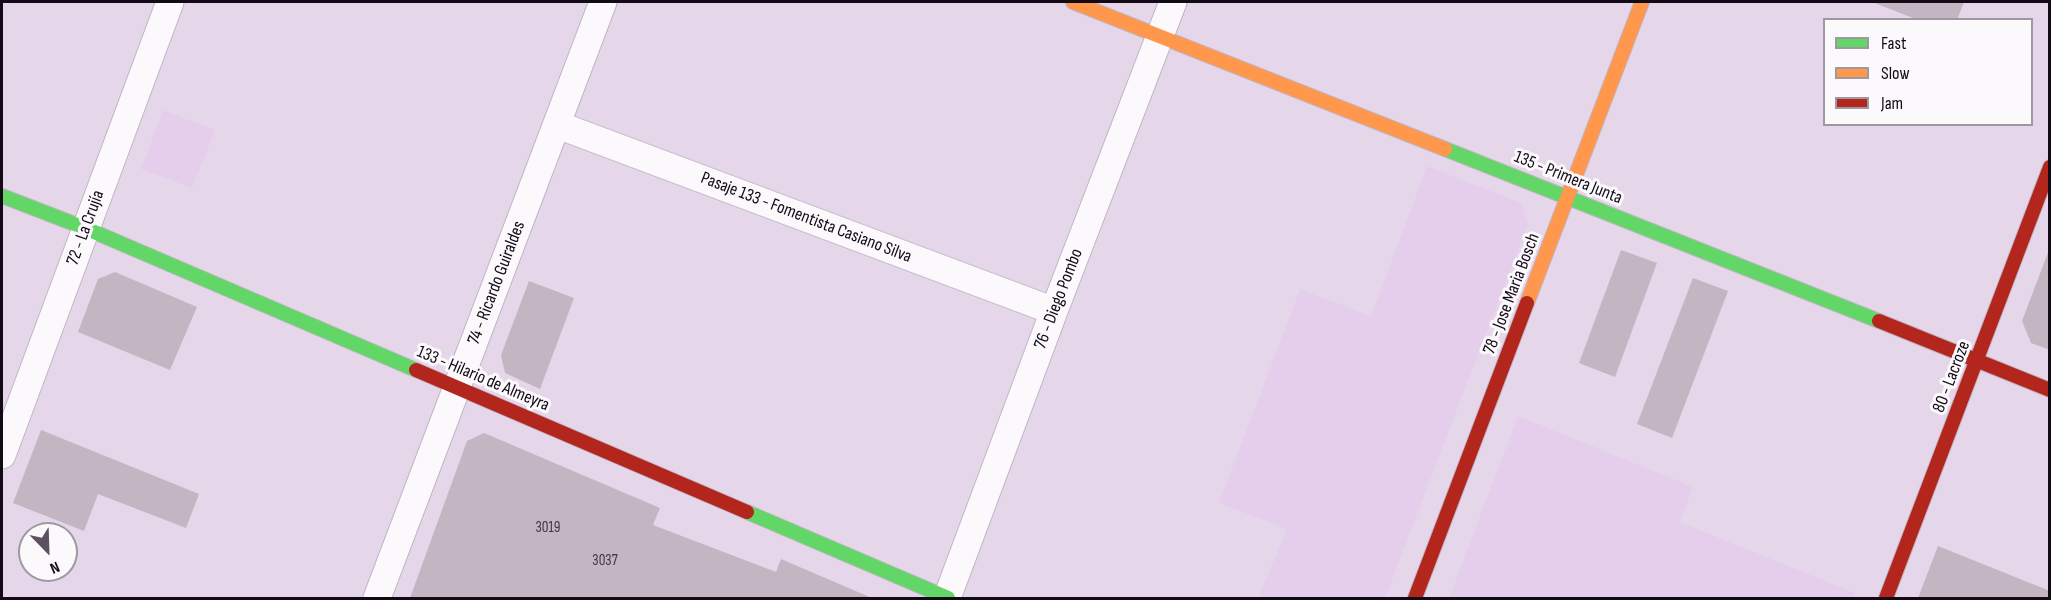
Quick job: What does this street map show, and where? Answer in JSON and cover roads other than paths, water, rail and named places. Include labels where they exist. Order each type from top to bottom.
[{"type":"street","name":"72 - La Crujía","points":[[2,455],[170,2]]},
{"type":"street","name":"74 - Ricardo Guiraldes","points":[[377,598],[603,2]]},
{"type":"street","name":"135 - Primera Junta","points":[[1073,2],[1568,196],[2049,390]]},
{"type":"street","name":"76 - Diego Pombo","points":[[948,598],[1054,311],[1173,2]]},
{"type":"street","name":"78 - Jose Maria Bosch","points":[[1416,598],[1642,2]]},
{"type":"street","name":"Pasaje 133 - Fomentista Casiano Silva","points":[[558,125],[1054,311]]},
{"type":"street","name":"80 - Lacroze","points":[[1886,598],[2049,167]]},
{"type":"street","name":"133 - Hilario de Almeyra","points":[[2,196],[85,228],[948,598]]}]
